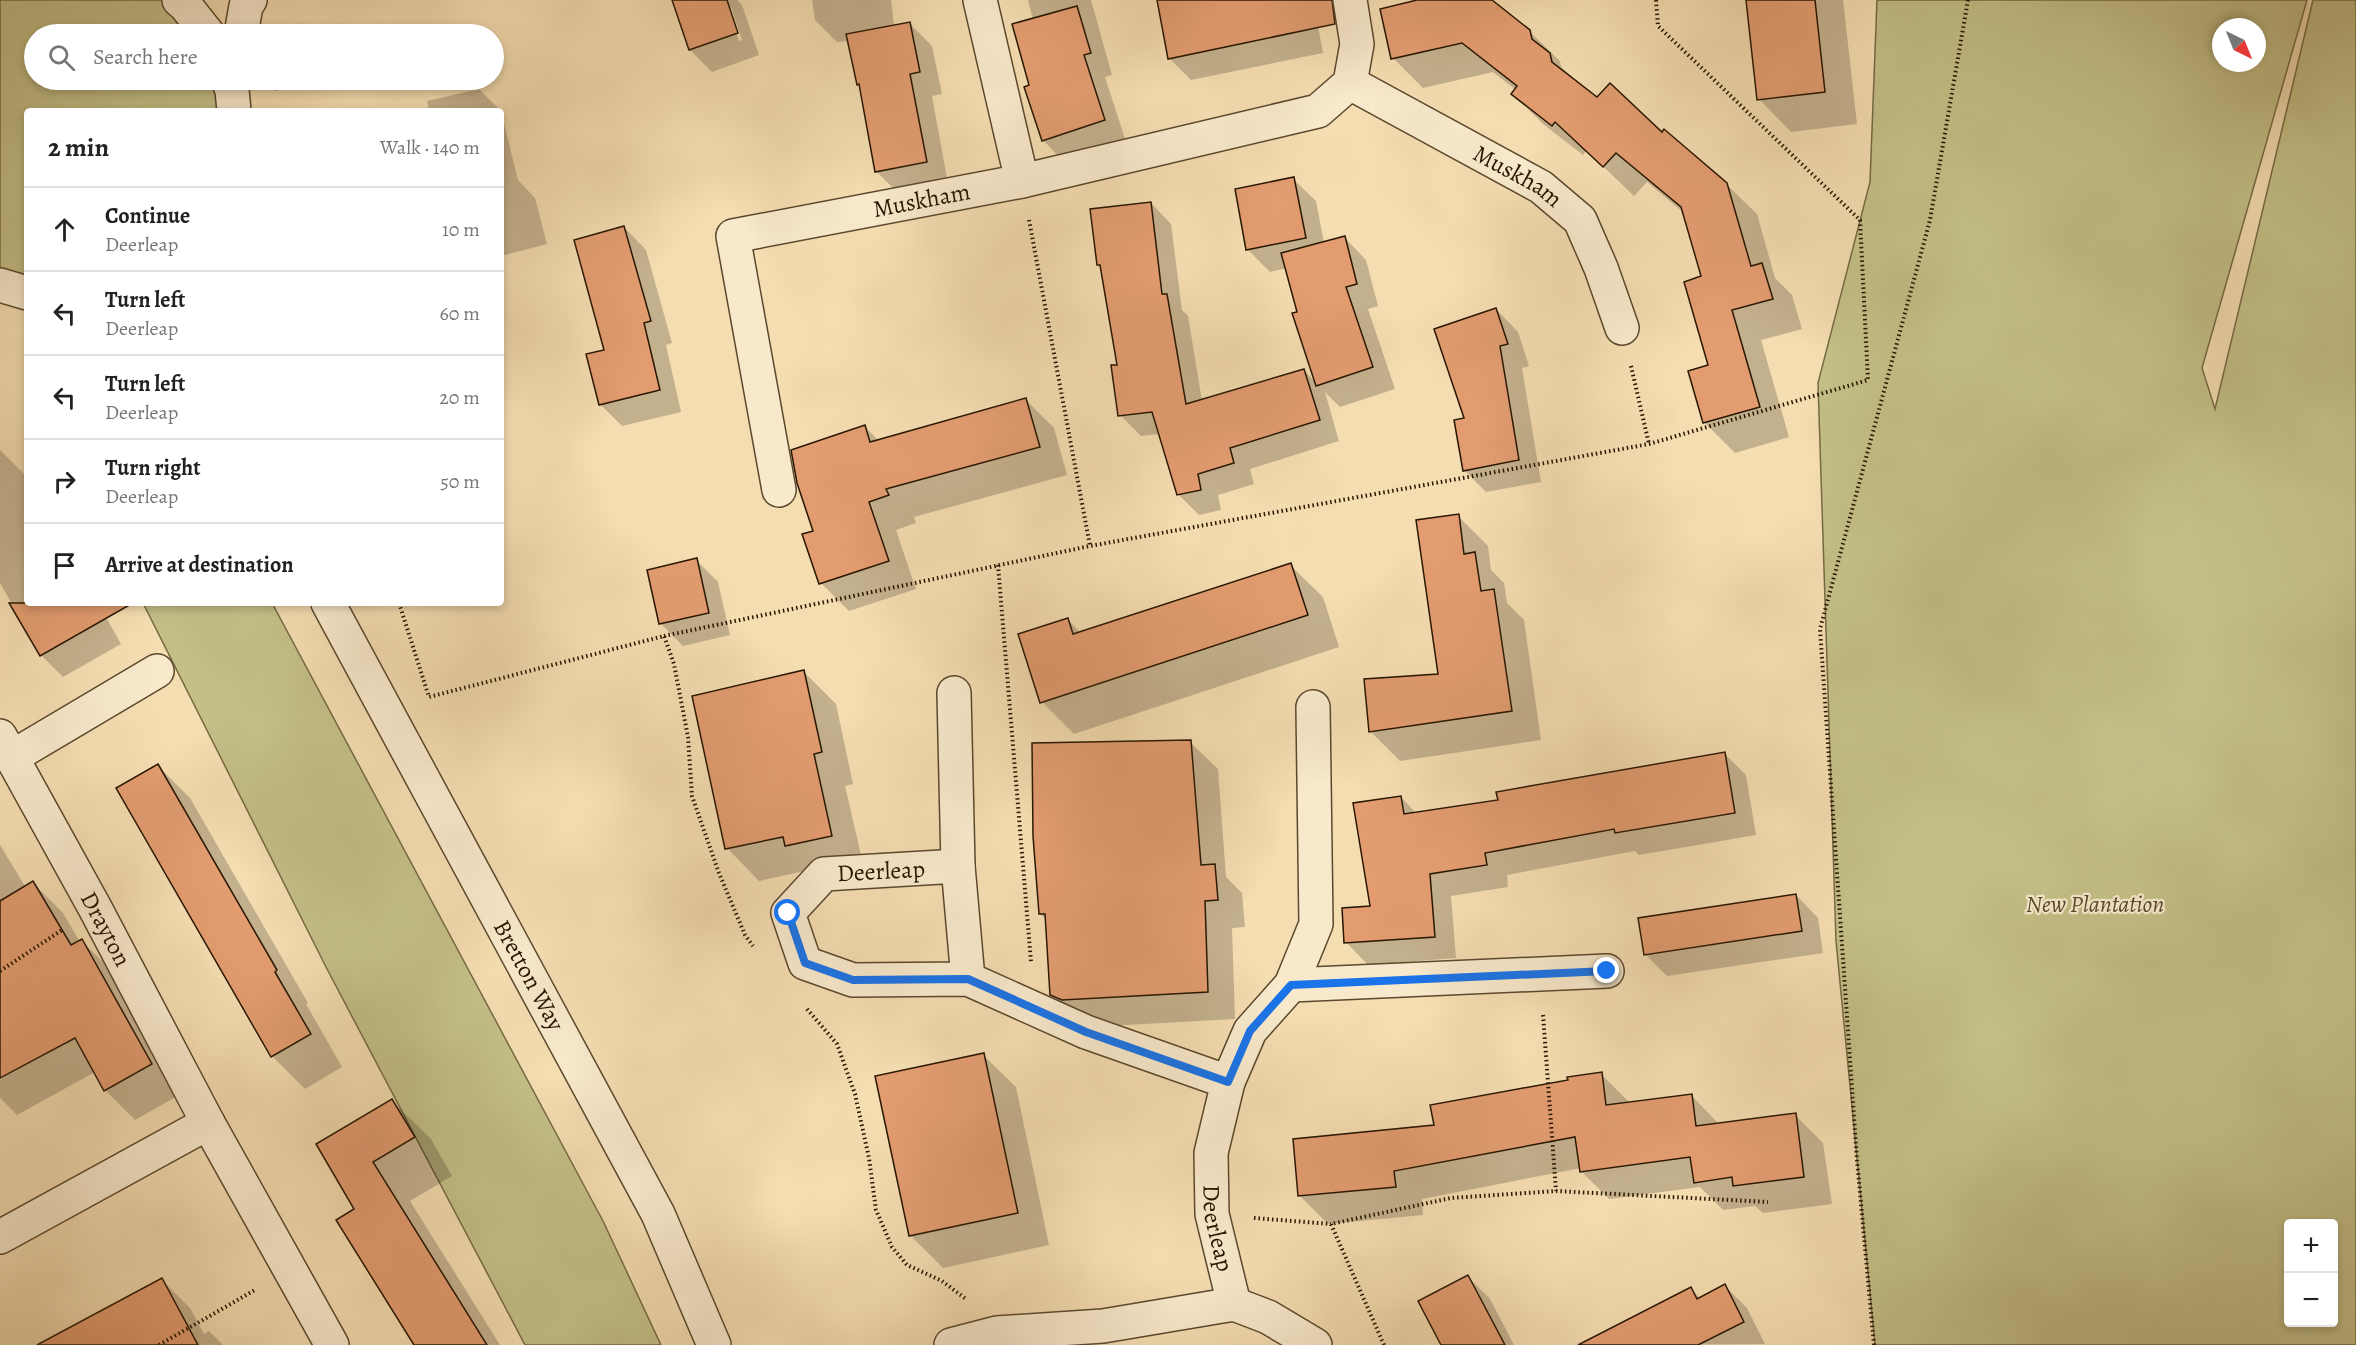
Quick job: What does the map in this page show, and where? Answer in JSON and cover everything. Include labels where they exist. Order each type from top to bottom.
[{"type":"street","points":[[179,0],[185,4],[200,24]]},
{"type":"street","points":[[243,24],[246,6],[250,0]]},
{"type":"street","points":[[980,0],[1022,181]]},
{"type":"street","points":[[1350,0],[1357,44],[1350,83]]},
{"type":"street","name":"Muskham","points":[[779,490],[733,236],[1022,181],[1318,111],[1350,83],[1541,186],[1580,220],[1601,268],[1622,328]]},
{"type":"street","name":"Bretton Way","points":[[331,606],[658,1214],[714,1345]]},
{"type":"street","points":[[6,747],[157,671]]},
{"type":"street","name":"Deerleap","points":[[954,693],[958,866],[968,979]]},
{"type":"street","name":"Deerleap","points":[[1234,1304],[1212,1214],[1211,1153],[1228,1082],[1250,1031],[1291,985],[1316,924],[1313,707]]},
{"type":"street","name":"Drayton","points":[[6,747],[95,908],[208,1123],[332,1345]]},
{"type":"street","name":"Deerleap","points":[[958,866],[824,874],[788,913],[805,963],[853,980],[968,979],[1086,1032],[1228,1082]]},
{"type":"street","points":[[1291,985],[1607,971]]},
{"type":"street","points":[[1,1234],[208,1123]]},
{"type":"street","name":"Deerleap","points":[[951,1345],[997,1333],[1103,1326],[1234,1304],[1268,1317],[1316,1345]]},
{"type":"path","points":[[400,606],[429,697],[664,636],[998,565],[1090,546],[1650,444],[1868,380],[1860,220],[1658,26],[1656,0]]},
{"type":"path","points":[[1874,1345],[1857,1160],[1820,628],[1930,220],[1968,0]]},
{"type":"path","points":[[1022,181],[1090,546]]},
{"type":"path","points":[[1622,328],[1650,444]]},
{"type":"path","points":[[998,565],[1035,1009]]},
{"type":"path","points":[[664,636],[674,664],[688,737],[692,796],[719,873],[745,935],[759,953]]},
{"type":"path","points":[[0,971],[95,908]]},
{"type":"path","points":[[1539,974],[1556,1191]]},
{"type":"path","points":[[802,1003],[837,1044],[855,1094],[869,1158],[876,1210],[892,1247],[907,1265],[942,1281],[1003,1326],[997,1333]]},
{"type":"path","points":[[1212,1214],[1331,1224],[1451,1198],[1556,1191],[1768,1202]]},
{"type":"path","points":[[1331,1224],[1384,1345]]},
{"type":"path","points":[[159,1345],[290,1271]]},
{"type":"green space","points":[[0,0],[179,0],[199,24],[24,24],[24,90],[230,90],[233,108],[24,108],[24,292],[0,285]]},
{"type":"green space","name":"New Plantation","points":[[1877,0],[2307,0],[2202,368],[2215,409],[2313,0],[2356,0],[2356,1345],[1875,1345],[1836,941],[1818,383],[1870,182]]},
{"type":"green space","points":[[145,606],[274,606],[603,1221],[661,1345],[525,1345],[327,969]]},
{"type":"building","points":[[672,0],[727,0],[738,33],[689,50]]},
{"type":"building","points":[[1157,0],[1332,0],[1335,24],[1168,59]]},
{"type":"building","points":[[1417,0],[1492,0],[1530,30],[1532,39],[1550,53],[1552,62],[1597,97],[1610,83],[1662,132],[1664,129],[1727,183],[1751,266],[1762,263],[1773,299],[1732,310],[1760,407],[1703,423],[1688,371],[1708,365],[1684,282],[1701,276],[1681,207],[1616,153],[1603,167],[1555,122],[1552,126],[1511,94],[1517,86],[1462,43],[1391,59],[1380,9]]},
{"type":"building","points":[[1746,0],[1815,0],[1825,92],[1757,100]]},
{"type":"building","points":[[1077,6],[1091,53],[1084,55],[1105,120],[1042,141],[1024,87],[1029,85],[1012,24]]},
{"type":"building","points":[[910,22],[920,72],[910,74],[927,162],[875,172],[859,84],[857,85],[846,34]]},
{"type":"building","points":[[1294,177],[1306,238],[1246,250],[1235,189]]},
{"type":"building","points":[[1151,202],[1162,294],[1167,294],[1186,404],[1304,369],[1320,420],[1230,448],[1234,463],[1198,474],[1201,490],[1177,495],[1152,412],[1118,416],[1111,365],[1117,365],[1100,265],[1097,265],[1090,209]]},
{"type":"building","points":[[624,226],[651,321],[644,323],[660,390],[599,405],[586,354],[604,350],[574,240]]},
{"type":"building","points":[[1345,236],[1357,284],[1346,287],[1373,367],[1316,386],[1292,313],[1297,312],[1281,253]]},
{"type":"building","points":[[1496,308],[1508,344],[1500,346],[1519,460],[1463,471],[1454,420],[1464,418],[1434,329]]},
{"type":"building","points":[[1026,398],[1040,447],[886,489],[889,495],[869,502],[889,561],[819,584],[802,534],[813,531],[797,483],[791,450],[865,425],[870,442]]},
{"type":"building","points":[[1459,514],[1464,554],[1475,552],[1481,591],[1494,589],[1512,711],[1369,732],[1364,679],[1438,674],[1416,520]]},
{"type":"building","points":[[697,558],[709,613],[659,624],[647,570]]},
{"type":"building","points":[[1291,563],[1308,615],[1040,703],[1018,634],[1068,618],[1073,634]]},
{"type":"building","points":[[9,603],[24,603],[24,606],[128,606],[40,656]]},
{"type":"building","points":[[804,670],[822,752],[814,754],[832,836],[785,846],[783,837],[725,849],[692,696]]},
{"type":"building","points":[[1191,740],[1201,865],[1215,864],[1218,900],[1205,901],[1208,992],[1062,1000],[1050,995],[1045,914],[1039,914],[1033,836],[1032,743]]},
{"type":"building","points":[[1725,752],[1735,813],[1615,833],[1614,829],[1485,853],[1487,865],[1430,874],[1435,937],[1344,943],[1342,908],[1370,906],[1353,803],[1401,796],[1404,814],[1498,800],[1496,792]]},
{"type":"building","points":[[158,764],[277,970],[275,972],[311,1034],[271,1057],[116,788]]},
{"type":"building","points":[[33,881],[71,945],[82,939],[152,1064],[104,1091],[75,1038],[0,1078],[0,901]]},
{"type":"building","points":[[1796,894],[1802,931],[1644,955],[1638,918]]},
{"type":"building","points":[[984,1053],[1018,1213],[909,1236],[875,1076]]},
{"type":"building","points":[[1602,1072],[1606,1105],[1692,1094],[1696,1126],[1796,1113],[1804,1177],[1733,1186],[1732,1177],[1694,1183],[1690,1157],[1580,1172],[1575,1137],[1394,1171],[1396,1187],[1298,1196],[1293,1139],[1434,1125],[1430,1105]]},
{"type":"building","points":[[392,1099],[415,1137],[373,1162],[487,1345],[414,1345],[336,1220],[354,1209],[316,1144]]},
{"type":"building","points":[[1468,1275],[1505,1345],[1441,1345],[1418,1301]]},
{"type":"building","points":[[162,1278],[198,1345],[37,1345]]},
{"type":"building","points":[[1725,1284],[1744,1322],[1698,1345],[1578,1345],[1691,1287],[1697,1299]]},
{"type":"route","points":[[788,913],[805,963],[853,980],[968,979],[1086,1032],[1228,1082],[1250,1031],[1291,985],[1607,971]]}]
